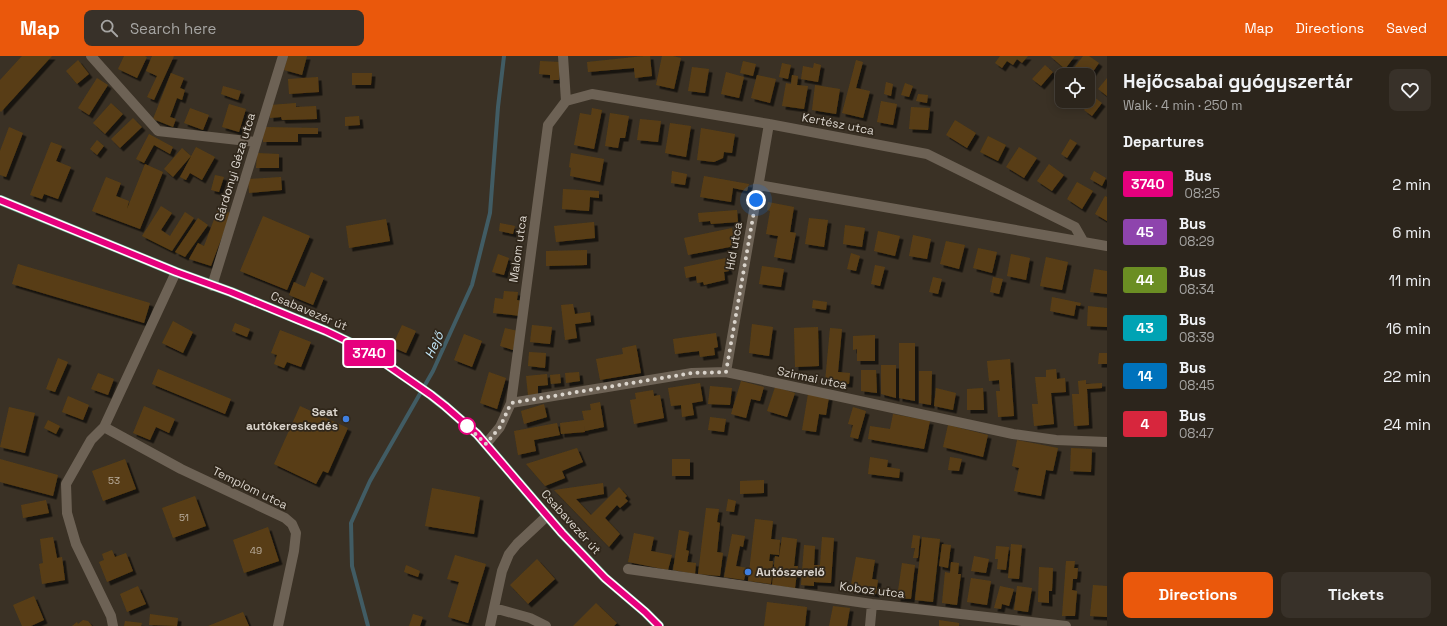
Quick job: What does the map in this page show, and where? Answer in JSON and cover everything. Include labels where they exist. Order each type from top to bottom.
[{"type":"main road","name":"Csabavezér út","points":[[0,200],[176,272],[231,292],[326,331],[366,350],[431,395],[486,444],[547,516],[605,578],[659,626]]},
{"type":"street","points":[[91,56],[158,131],[256,142]]},
{"type":"street","name":"Gárdonyi Géza utca","points":[[212,286],[283,56]]},
{"type":"street","points":[[563,56],[566,101]]},
{"type":"street","name":"Kertész utca","points":[[566,101],[592,94],[769,124],[928,154],[1075,227],[1083,241]]},
{"type":"street","name":"Malom utca","points":[[486,444],[500,427],[511,403],[548,125],[566,101]]},
{"type":"street","name":"Híd utca","points":[[726,372],[769,124]]},
{"type":"street","points":[[758,184],[1107,246]]},
{"type":"street","points":[[113,626],[111,616],[76,544],[67,513],[66,484],[91,440],[104,427],[176,272]]},
{"type":"street","name":"Szirmai utca","points":[[511,403],[692,373],[726,372],[1013,434],[1056,440],[1107,442]]},
{"type":"street","name":"Templom utca","points":[[104,427],[181,469],[285,518],[292,524],[296,533],[294,551],[278,626]]},
{"type":"street","points":[[490,626],[502,571],[508,554],[547,516]]},
{"type":"street","name":"Koboz utca","points":[[628,569],[872,604],[1066,626]]},
{"type":"street","points":[[870,626],[872,604]]},
{"type":"street","points":[[494,608],[530,618],[546,626]]},
{"type":"building","points":[[22,56],[52,56],[1,112],[0,80]]},
{"type":"building","points":[[124,56],[147,57],[137,78],[118,69]]},
{"type":"building","points":[[152,56],[174,56],[154,100],[147,97],[157,76],[146,71]]},
{"type":"building","points":[[288,56],[307,56],[302,75],[284,70]]},
{"type":"building","points":[[650,56],[652,76],[635,78],[634,68],[588,72],[587,62]]},
{"type":"building","points":[[662,56],[681,58],[674,89],[656,85]]},
{"type":"building","points":[[1000,56],[1028,56],[1022,63],[1017,59],[1013,65],[1007,61],[1002,68],[995,63]]},
{"type":"building","points":[[1050,56],[1075,56],[1066,68]]},
{"type":"building","points":[[1083,56],[1089,56],[1099,63],[1095,69],[1074,68]]},
{"type":"building","points":[[78,60],[89,74],[77,84],[66,71]]},
{"type":"building","points":[[856,60],[863,62],[856,88],[870,91],[863,118],[842,113]]},
{"type":"building","points":[[540,61],[560,62],[559,80],[550,80],[550,75],[539,74]]},
{"type":"building","points":[[743,61],[756,64],[753,76],[740,73]]},
{"type":"building","points":[[782,63],[791,65],[788,79],[779,77]]},
{"type":"building","points":[[814,63],[821,65],[818,82],[801,79],[803,66],[813,68]]},
{"type":"building","points":[[1045,65],[1053,72],[1041,86],[1032,79]]},
{"type":"building","points":[[692,67],[709,69],[705,93],[688,91]]},
{"type":"building","points":[[726,72],[744,77],[739,98],[721,94]]},
{"type":"building","points":[[171,73],[184,78],[180,88],[185,90],[182,100],[177,98],[170,117],[176,119],[173,127],[153,119]]},
{"type":"building","points":[[352,73],[372,73],[371,85],[352,85]]},
{"type":"building","points":[[757,75],[776,79],[770,103],[751,98]]},
{"type":"building","points":[[792,75],[798,76],[797,85],[808,86],[804,109],[782,106],[786,83],[791,84]]},
{"type":"building","points":[[318,77],[319,92],[289,94],[288,79]]},
{"type":"building","points":[[97,78],[108,85],[89,115],[78,108]]},
{"type":"building","points":[[1107,78],[1107,96],[1098,89]]},
{"type":"building","points":[[886,82],[893,84],[891,96],[884,94]]},
{"type":"building","points":[[905,83],[913,86],[909,97],[901,95]]},
{"type":"building","points":[[815,85],[840,89],[836,114],[812,110]]},
{"type":"building","points":[[223,86],[241,91],[238,100],[221,94]]},
{"type":"building","points":[[918,94],[928,95],[927,103],[916,101]]},
{"type":"building","points":[[1095,98],[1102,103],[1092,116],[1084,110],[1086,108],[1095,108]]},
{"type":"building","points":[[881,101],[897,104],[893,125],[877,122]]},
{"type":"building","points":[[111,103],[123,114],[105,134],[93,123]]},
{"type":"building","points":[[296,103],[296,107],[316,106],[317,119],[282,120],[281,117],[270,118],[270,105]]},
{"type":"building","points":[[229,104],[246,109],[239,132],[222,127]]},
{"type":"building","points":[[911,107],[930,108],[928,130],[909,129]]},
{"type":"building","points":[[190,108],[209,115],[203,130],[184,123]]},
{"type":"building","points":[[592,108],[602,110],[594,149],[574,145],[580,113],[591,115]]},
{"type":"building","points":[[610,113],[629,116],[625,138],[620,138],[618,148],[605,146]]},
{"type":"building","points":[[359,116],[360,125],[345,126],[345,117]]},
{"type":"building","points":[[133,118],[142,127],[120,148],[111,139]]},
{"type":"building","points":[[640,119],[661,121],[658,142],[637,140]]},
{"type":"building","points":[[955,120],[976,133],[967,148],[946,135]]},
{"type":"building","points":[[670,123],[691,126],[686,157],[665,153]]},
{"type":"building","points":[[9,127],[23,133],[6,177],[0,175],[0,151]]},
{"type":"building","points":[[263,127],[318,128],[318,134],[298,134],[298,142],[263,142]]},
{"type":"building","points":[[701,128],[735,134],[732,153],[724,152],[723,158],[714,162],[697,160]]},
{"type":"building","points":[[149,134],[173,147],[170,154],[154,145],[144,163],[136,159]]},
{"type":"building","points":[[988,136],[1006,145],[998,161],[980,152]]},
{"type":"building","points":[[1070,139],[1077,143],[1067,158],[1061,154]]},
{"type":"building","points":[[97,140],[104,146],[97,155],[90,149]]},
{"type":"building","points":[[51,142],[62,146],[56,161],[71,167],[58,199],[44,194],[42,199],[30,195]]},
{"type":"building","points":[[196,147],[215,157],[202,180],[190,173],[186,180],[180,177]]},
{"type":"building","points":[[1019,147],[1037,158],[1024,178],[1006,167]]},
{"type":"building","points":[[182,148],[191,156],[173,177],[164,169]]},
{"type":"building","points":[[257,153],[279,154],[279,168],[256,168]]},
{"type":"building","points":[[571,153],[604,159],[600,182],[570,176],[571,168],[569,167]]},
{"type":"building","points":[[145,164],[163,172],[140,229],[92,211],[106,177],[121,183],[116,196],[129,201],[127,209]]},
{"type":"building","points":[[1049,164],[1064,175],[1052,191],[1037,181]]},
{"type":"building","points":[[672,171],[687,174],[685,185],[671,183]]},
{"type":"building","points":[[1094,171],[1106,178],[1102,186],[1090,179]]},
{"type":"building","points":[[215,175],[224,177],[219,192],[211,190]]},
{"type":"building","points":[[704,176],[749,184],[747,191],[733,188],[731,202],[700,197]]},
{"type":"building","points":[[281,177],[282,190],[249,193],[248,179]]},
{"type":"building","points":[[1077,182],[1093,191],[1082,209],[1067,199]]},
{"type":"building","points":[[563,189],[599,191],[599,198],[590,197],[589,211],[562,209]]},
{"type":"building","points":[[1105,196],[1107,197],[1107,221],[1095,214]]},
{"type":"building","points":[[768,202],[794,207],[790,232],[796,233],[791,260],[774,257],[778,236],[766,234],[770,211],[767,210]]},
{"type":"building","points":[[161,206],[172,213],[161,230],[170,236],[185,212],[194,218],[172,251],[142,236]]},
{"type":"building","points":[[218,209],[231,213],[211,266],[189,259],[198,243],[204,246]]},
{"type":"building","points":[[737,210],[738,222],[711,224],[710,221],[699,222],[698,213]]},
{"type":"building","points":[[263,216],[310,236],[287,290],[240,271]]},
{"type":"building","points":[[198,218],[208,225],[185,257],[175,252]]},
{"type":"building","points":[[809,218],[828,220],[824,247],[805,244]]},
{"type":"building","points":[[386,219],[390,241],[349,248],[346,226]]},
{"type":"building","points":[[594,222],[595,238],[556,242],[554,226]]},
{"type":"building","points":[[500,223],[515,226],[513,234],[499,231]]},
{"type":"building","points":[[845,225],[865,228],[862,247],[843,244]]},
{"type":"building","points":[[732,228],[735,246],[688,255],[684,238]]},
{"type":"building","points":[[878,231],[900,236],[895,256],[874,251]]},
{"type":"building","points":[[913,235],[931,239],[927,259],[909,256]]},
{"type":"building","points":[[946,241],[965,245],[959,269],[940,264]]},
{"type":"building","points":[[978,248],[997,252],[992,273],[973,268]]},
{"type":"building","points":[[587,250],[587,265],[546,266],[546,251]]},
{"type":"building","points":[[851,253],[860,256],[856,271],[847,269]]},
{"type":"building","points":[[498,254],[509,258],[504,275],[492,272]]},
{"type":"building","points":[[1011,254],[1030,258],[1026,280],[1007,276]]},
{"type":"building","points":[[1046,257],[1068,262],[1062,290],[1040,286]]},
{"type":"building","points":[[726,258],[729,271],[724,272],[725,280],[704,285],[703,282],[697,283],[696,276],[686,278],[684,267]]},
{"type":"building","points":[[18,264],[150,303],[144,323],[12,284]]},
{"type":"building","points":[[875,265],[885,267],[880,286],[871,284]]},
{"type":"building","points":[[762,266],[784,269],[781,287],[759,284]]},
{"type":"building","points":[[1094,269],[1107,271],[1107,294],[1090,292]]},
{"type":"building","points":[[311,272],[324,278],[313,305],[289,295],[294,282],[305,287]]},
{"type":"building","points":[[933,277],[942,279],[938,294],[929,292]]},
{"type":"building","points":[[993,277],[1003,279],[999,294],[990,292]]},
{"type":"building","points":[[504,291],[518,292],[517,300],[522,301],[521,316],[493,313],[495,298],[503,299]]},
{"type":"building","points":[[1052,297],[1081,303],[1080,306],[1076,305],[1074,316],[1050,311]]},
{"type":"building","points":[[813,300],[827,302],[826,310],[812,308]]},
{"type":"building","points":[[573,304],[575,314],[590,312],[591,322],[575,324],[577,338],[565,340],[561,305]]},
{"type":"building","points":[[1088,306],[1107,308],[1107,327],[1087,326]]},
{"type":"building","points":[[173,321],[193,332],[183,353],[162,343]]},
{"type":"building","points":[[235,323],[250,329],[247,337],[232,331]]},
{"type":"building","points":[[752,324],[773,327],[769,356],[749,353]]},
{"type":"building","points":[[402,325],[416,331],[406,353],[392,347]]},
{"type":"building","points":[[532,325],[552,327],[550,344],[530,342]]},
{"type":"building","points":[[818,327],[819,366],[795,367],[794,328]]},
{"type":"building","points":[[505,328],[518,331],[513,350],[500,346]]},
{"type":"building","points":[[830,328],[842,329],[838,372],[850,373],[849,384],[825,382]]},
{"type":"building","points":[[280,330],[311,342],[301,367],[287,362],[284,368],[274,364],[277,355],[271,353]]},
{"type":"building","points":[[716,333],[718,347],[714,348],[715,355],[700,357],[699,351],[675,354],[673,339]]},
{"type":"building","points":[[464,334],[482,341],[472,367],[454,360]]},
{"type":"building","points":[[875,335],[875,361],[857,361],[857,349],[853,350],[853,336]]},
{"type":"building","points":[[899,343],[915,343],[915,401],[899,398]]},
{"type":"building","points":[[636,345],[641,373],[600,380],[596,359],[623,354],[622,348]]},
{"type":"building","points":[[529,352],[546,353],[545,368],[528,366]]},
{"type":"building","points":[[1099,353],[1107,353],[1107,364],[1098,364]]},
{"type":"building","points":[[58,358],[68,362],[55,392],[46,389]]},
{"type":"building","points":[[1010,359],[1014,416],[998,417],[996,391],[1000,391],[999,380],[989,381],[987,361]]},
{"type":"building","points":[[881,365],[896,365],[896,398],[881,394]]},
{"type":"building","points":[[158,369],[231,399],[225,414],[152,384]]},
{"type":"building","points":[[1056,369],[1057,379],[1065,378],[1066,392],[1051,393],[1054,424],[1034,426],[1032,404],[1038,404],[1035,377],[1046,377],[1046,370]]},
{"type":"building","points":[[861,370],[876,370],[877,393],[861,391]]},
{"type":"building","points":[[919,371],[932,371],[931,405],[919,403]]},
{"type":"building","points":[[489,372],[506,378],[497,409],[480,403]]},
{"type":"building","points":[[579,372],[580,381],[566,383],[565,373]]},
{"type":"building","points":[[98,373],[114,379],[108,395],[91,389]]},
{"type":"building","points":[[547,374],[548,385],[538,386],[538,394],[528,395],[526,376]]},
{"type":"building","points":[[560,374],[561,383],[551,384],[550,375]]},
{"type":"building","points":[[1086,380],[1086,384],[1102,383],[1102,388],[1087,389],[1089,425],[1074,426],[1072,394],[1079,394],[1078,381]]},
{"type":"building","points":[[741,381],[764,387],[760,401],[751,399],[746,418],[731,414]]},
{"type":"building","points":[[700,383],[703,401],[692,403],[694,415],[682,417],[681,405],[671,406],[668,388]]},
{"type":"building","points":[[710,386],[732,388],[730,405],[708,404]]},
{"type":"building","points":[[775,387],[795,393],[787,417],[767,411]]},
{"type":"building","points":[[936,388],[956,393],[953,410],[934,406]]},
{"type":"building","points":[[983,388],[984,410],[967,410],[967,389]]},
{"type":"building","points":[[653,390],[654,396],[660,395],[664,418],[634,424],[630,400],[636,399],[635,393]]},
{"type":"building","points":[[808,394],[829,397],[826,415],[819,414],[816,432],[802,430]]},
{"type":"building","points":[[68,396],[89,405],[83,420],[62,412]]},
{"type":"building","points":[[600,402],[604,427],[585,431],[584,423],[585,432],[561,434],[560,423],[584,420],[582,411],[591,410],[590,404]]},
{"type":"building","points":[[544,404],[547,417],[524,424],[521,411]]},
{"type":"building","points":[[144,406],[175,419],[169,433],[156,427],[150,440],[133,433]]},
{"type":"building","points":[[300,406],[348,428],[328,473],[323,471],[316,484],[274,464]]},
{"type":"building","points":[[9,407],[35,413],[25,453],[0,447]]},
{"type":"building","points":[[853,407],[866,411],[858,439],[850,437],[853,425],[848,424]]},
{"type":"building","points":[[893,414],[930,421],[924,449],[868,439],[870,426],[890,429]]},
{"type":"building","points":[[710,417],[726,419],[724,432],[708,430]]},
{"type":"building","points":[[48,420],[60,426],[56,434],[44,428]]},
{"type":"building","points":[[557,423],[560,435],[534,440],[536,451],[518,455],[514,431]]},
{"type":"building","points":[[948,425],[988,435],[983,457],[943,447]]},
{"type":"building","points":[[1017,440],[1058,448],[1053,471],[1046,470],[1041,496],[1014,491],[1019,468],[1012,466]]},
{"type":"building","points":[[577,448],[583,462],[562,471],[565,478],[545,486],[526,464]]},
{"type":"building","points":[[1071,448],[1092,449],[1091,472],[1070,471]]},
{"type":"building","points":[[870,457],[888,460],[887,467],[900,469],[899,478],[868,474]]},
{"type":"building","points":[[950,457],[962,459],[959,471],[948,470]]},
{"type":"building","points":[[0,459],[58,475],[53,496],[0,482]]},
{"type":"building","points":[[125,459],[136,489],[103,501],[92,471]]},
{"type":"building","points":[[672,459],[690,459],[690,476],[672,476]]},
{"type":"building","points":[[764,480],[764,493],[740,494],[740,481]]},
{"type":"building","points":[[603,483],[604,494],[576,499],[591,515],[619,487],[627,496],[625,498],[628,501],[620,508],[617,505],[605,518],[620,534],[609,547],[554,490]]},
{"type":"building","points":[[432,488],[480,497],[474,534],[425,526]]},
{"type":"building","points":[[195,496],[206,526],[173,538],[162,508]]},
{"type":"building","points":[[728,499],[736,501],[734,512],[726,511]]},
{"type":"building","points":[[46,500],[49,513],[23,518],[21,505]]},
{"type":"building","points":[[706,508],[719,509],[717,522],[720,523],[717,552],[723,553],[720,576],[698,574]]},
{"type":"building","points":[[755,519],[773,521],[771,539],[780,540],[779,555],[770,554],[769,561],[773,561],[771,584],[748,581]]},
{"type":"building","points":[[268,527],[279,561],[244,573],[233,540]]},
{"type":"building","points":[[679,530],[689,532],[686,550],[689,551],[687,562],[696,563],[695,574],[673,570]]},
{"type":"building","points":[[634,533],[654,537],[651,551],[672,555],[668,570],[628,562]]},
{"type":"building","points":[[732,534],[745,536],[743,547],[740,546],[736,566],[747,568],[744,580],[724,577]]},
{"type":"building","points":[[913,535],[920,536],[918,558],[913,558],[915,548],[911,548]]},
{"type":"building","points":[[53,537],[57,558],[62,557],[65,580],[42,584],[39,564],[43,563],[40,539]]},
{"type":"building","points":[[782,537],[797,539],[794,566],[798,566],[795,588],[772,585],[775,556],[779,557]]},
{"type":"building","points":[[822,537],[834,538],[831,583],[814,582],[814,586],[801,585],[804,545],[815,546],[814,565],[820,565]]},
{"type":"building","points":[[922,537],[940,539],[933,602],[915,600]]},
{"type":"building","points":[[942,544],[951,545],[948,568],[939,566]]},
{"type":"building","points":[[1011,544],[1022,545],[1019,579],[1008,578]]},
{"type":"building","points":[[996,546],[1009,547],[1006,570],[997,569],[998,559],[995,559]]},
{"type":"building","points":[[112,550],[115,557],[126,553],[133,571],[107,582],[99,562],[104,560],[102,554]]},
{"type":"building","points":[[455,555],[486,564],[468,623],[448,617],[459,582],[447,579]]},
{"type":"building","points":[[974,556],[989,559],[986,573],[971,571]]},
{"type":"building","points":[[856,557],[875,560],[872,579],[878,580],[876,594],[850,590]]},
{"type":"building","points":[[537,559],[555,579],[528,604],[510,585]]},
{"type":"building","points":[[1066,561],[1075,561],[1074,568],[1078,568],[1077,579],[1073,579],[1072,590],[1077,591],[1075,616],[1062,616]]},
{"type":"building","points":[[951,562],[959,563],[958,574],[961,574],[957,605],[942,603],[945,572],[950,573]]},
{"type":"building","points":[[902,563],[915,565],[911,599],[897,598]]},
{"type":"building","points":[[406,565],[420,571],[418,577],[404,572]]},
{"type":"building","points":[[1039,567],[1053,568],[1052,591],[1049,591],[1049,603],[1038,602]]},
{"type":"building","points":[[971,578],[991,581],[987,605],[967,602]]},
{"type":"building","points":[[1093,585],[1107,586],[1107,617],[1090,616]]},
{"type":"building","points":[[138,586],[146,604],[127,612],[120,594]]},
{"type":"building","points":[[1000,586],[1014,589],[1009,606],[1002,604],[1001,609],[994,608]]},
{"type":"building","points":[[1017,586],[1032,588],[1028,612],[1014,610]]},
{"type":"building","points":[[34,596],[44,620],[31,626],[22,626],[13,605]]},
{"type":"building","points":[[767,602],[807,607],[805,626],[764,626]]},
{"type":"building","points":[[596,603],[617,623],[614,626],[573,626]]},
{"type":"building","points":[[833,606],[850,608],[847,626],[829,626]]},
{"type":"building","points":[[243,612],[249,626],[208,626]]},
{"type":"building","points":[[150,614],[178,618],[177,626],[149,625]]},
{"type":"building","points":[[413,614],[423,617],[420,626],[409,626]]},
{"type":"building","points":[[83,620],[88,621],[92,626],[72,626],[77,622],[78,624]]},
{"type":"building","points":[[939,620],[959,623],[959,626],[939,626]]},
{"type":"building","points":[[125,621],[142,623],[141,626],[124,626]]},
{"type":"waterway","name":"Hejő","points":[[368,626],[352,566],[351,523],[370,481],[433,371],[472,285],[490,213],[498,107],[504,56]]},
{"type":"bus line","name":"3740","points":[[0,200],[176,272],[231,292],[326,331],[366,350],[431,395],[477,434],[562,533],[605,578],[659,626]]},
{"type":"place","name":"Seat autókereskedés","points":[[346,419]]},
{"type":"place","name":"Autószerelő","points":[[748,572]]},
{"type":"route","points":[[467,426],[466,425],[486,444],[500,427],[511,403],[692,373],[726,372],[756,200]]}]
